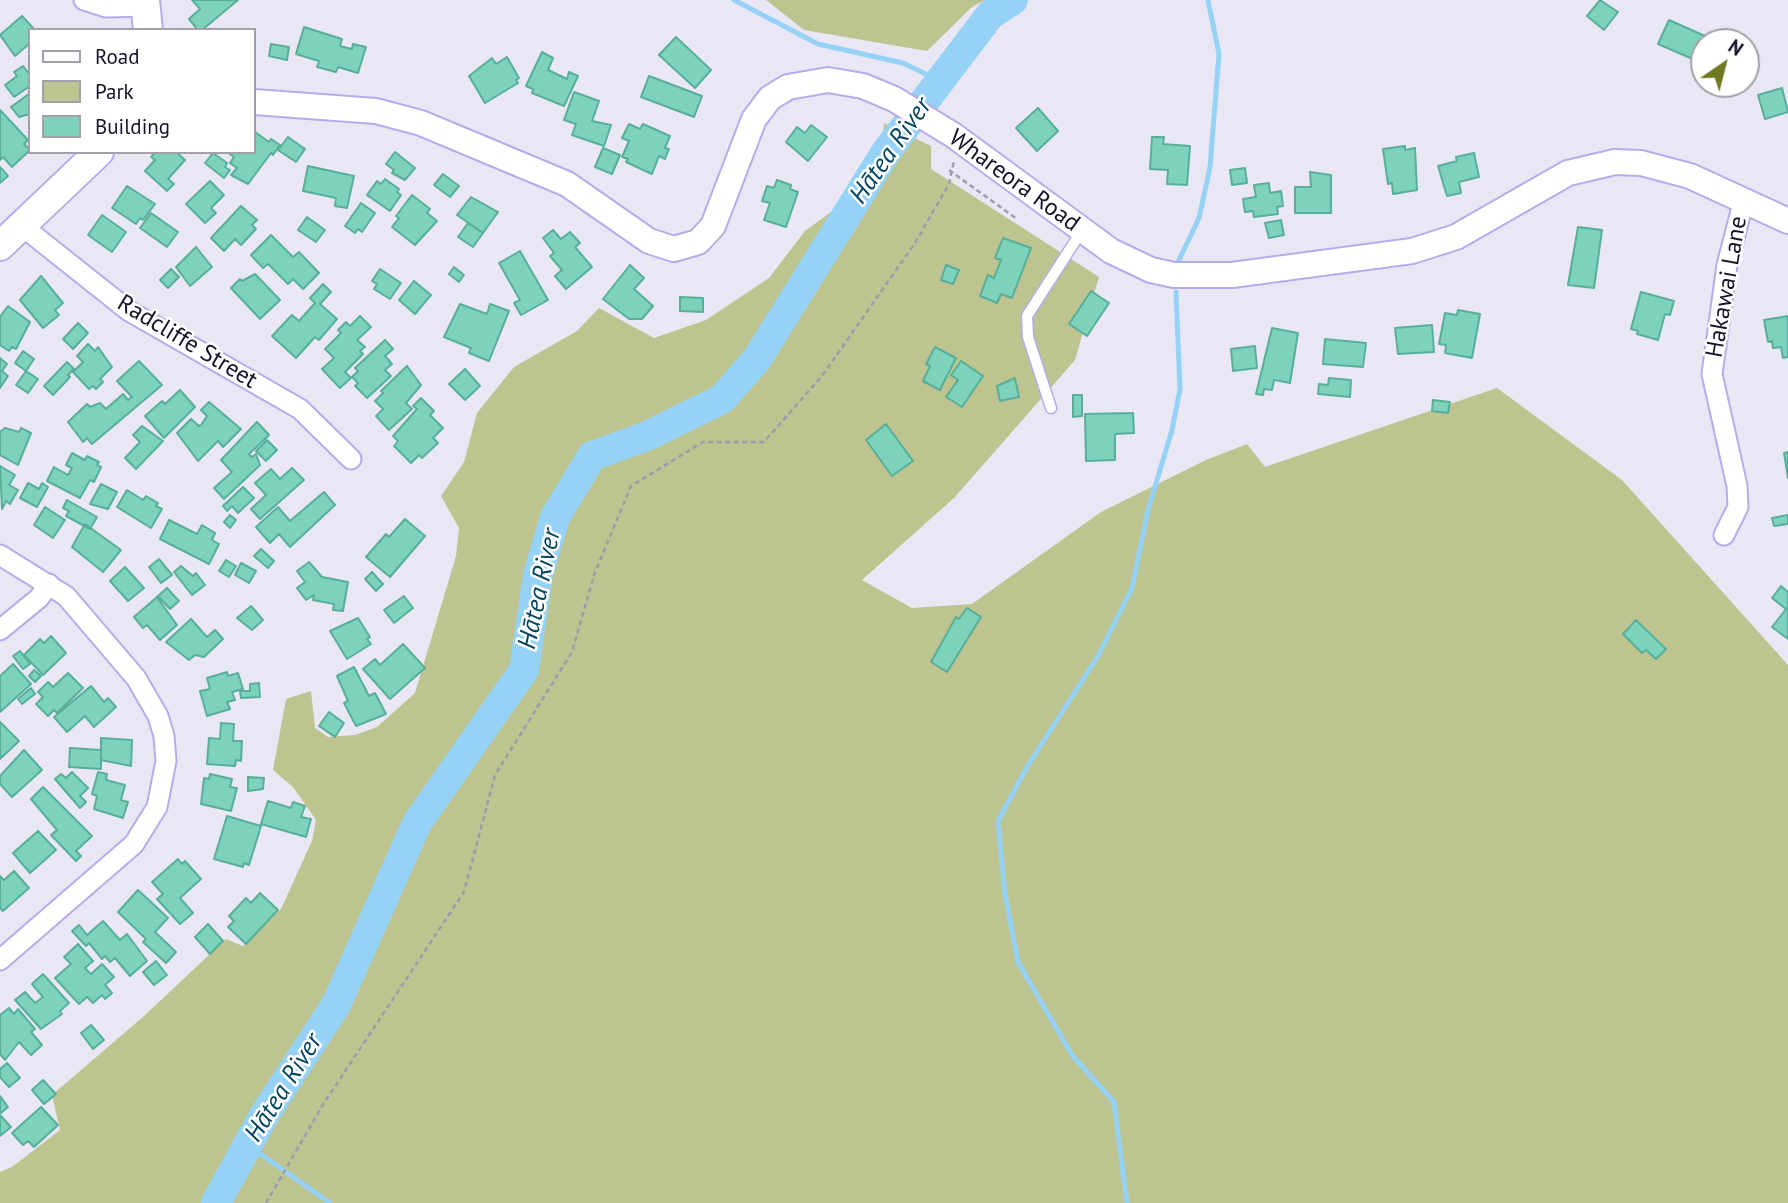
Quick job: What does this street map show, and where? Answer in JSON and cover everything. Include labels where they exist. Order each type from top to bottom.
[{"type":"main road","points":[[0,246],[97,154]]},
{"type":"street","points":[[84,0],[106,7],[146,12]]},
{"type":"street","name":"Whareora Road","points":[[256,102],[376,111],[432,127],[567,184],[649,241],[674,249],[698,242],[713,226],[754,119],[779,91],[813,80],[838,80],[863,86],[894,99],[953,135],[1111,251],[1151,270],[1174,275],[1211,276],[1423,248],[1456,237],[1568,173],[1615,162],[1664,168],[1788,221]]},
{"type":"street","name":"Hakawai Lane","points":[[1724,535],[1738,507],[1737,486],[1712,374],[1727,265],[1744,200]]},
{"type":"street","name":"Radcliffe Street","points":[[22,226],[129,311],[300,409],[351,459]]},
{"type":"street","points":[[0,555],[49,584],[78,609],[148,695],[164,736],[166,774],[157,807],[134,844],[0,960]]},
{"type":"street","points":[[0,630],[39,598],[49,584]]},
{"type":"lane","points":[[1051,408],[1028,337],[1027,316],[1082,232]]},
{"type":"path","points":[[266,1203],[324,1103],[464,892],[495,775],[572,652],[594,575],[631,486],[703,442],[764,442],[822,376],[915,243],[948,184],[952,164]]},
{"type":"path","points":[[949,170],[1017,219]]},
{"type":"green space","points":[[766,0],[985,0],[972,7],[927,51],[804,30]]},
{"type":"green space","points":[[884,123],[931,146],[931,169],[1099,277],[1075,360],[954,498],[862,580],[912,608],[972,604],[1101,512],[1206,460],[1247,444],[1265,467],[1497,388],[1622,480],[1788,665],[1788,1203],[0,1203],[0,1172],[12,1167],[60,1130],[52,1095],[144,1016],[226,939],[243,946],[281,909],[312,841],[316,820],[293,787],[273,770],[286,699],[311,691],[315,728],[328,737],[355,735],[377,727],[415,693],[456,556],[459,528],[441,496],[464,462],[477,413],[514,367],[577,331],[599,308],[654,338],[706,320],[769,278],[805,231],[835,209],[883,135]]},
{"type":"building","points":[[192,0],[238,0],[204,28],[196,28],[189,19],[200,9]]},
{"type":"building","points":[[1600,0],[1618,12],[1604,30],[1587,16]]},
{"type":"building","points":[[22,16],[33,28],[28,28],[28,45],[15,56],[0,35]]},
{"type":"building","points":[[1669,20],[1690,29],[1690,58],[1658,44]]},
{"type":"building","points":[[304,27],[342,39],[340,46],[352,49],[353,44],[366,47],[358,73],[338,67],[336,72],[317,67],[319,61],[296,54]]},
{"type":"building","points":[[676,37],[711,70],[695,88],[659,55]]},
{"type":"building","points":[[271,44],[289,47],[287,60],[269,56]]},
{"type":"building","points":[[542,52],[553,58],[548,70],[567,79],[569,72],[578,76],[564,106],[532,93],[533,89],[526,86]]},
{"type":"building","points":[[507,57],[519,78],[516,80],[518,83],[485,103],[469,76],[492,58],[496,64]]},
{"type":"building","points":[[23,66],[28,72],[28,87],[14,97],[5,85],[17,76],[14,72]]},
{"type":"building","points":[[649,76],[702,96],[694,117],[641,97]]},
{"type":"building","points":[[1782,88],[1788,112],[1765,119],[1760,94]]},
{"type":"building","points":[[574,92],[599,101],[592,121],[611,125],[604,146],[572,135],[576,124],[564,120]]},
{"type":"building","points":[[28,94],[28,115],[19,117],[11,107]]},
{"type":"building","points":[[1038,108],[1058,131],[1037,151],[1016,128]]},
{"type":"building","points":[[0,110],[28,140],[24,144],[28,152],[12,167],[3,157],[0,160]]},
{"type":"building","points":[[629,124],[640,129],[643,124],[670,136],[665,148],[669,149],[665,159],[659,156],[652,174],[626,162],[628,159],[622,157],[629,141],[622,138]]},
{"type":"building","points":[[811,125],[827,137],[808,161],[786,142],[797,127],[805,133]]},
{"type":"building","points":[[256,133],[269,142],[271,139],[280,145],[248,184],[231,175],[237,168],[230,163],[234,157],[230,154],[256,154]]},
{"type":"building","points":[[288,137],[305,149],[296,162],[278,150]]},
{"type":"building","points":[[1152,137],[1164,137],[1163,144],[1190,146],[1187,185],[1167,184],[1168,170],[1150,169]]},
{"type":"building","points":[[1405,146],[1405,150],[1415,148],[1417,190],[1393,194],[1392,183],[1388,184],[1383,149]]},
{"type":"building","points":[[603,148],[620,155],[612,174],[595,167]]},
{"type":"building","points":[[395,152],[415,168],[405,180],[392,173],[394,170],[386,164]]},
{"type":"building","points":[[1474,153],[1479,177],[1459,182],[1461,193],[1447,196],[1438,166],[1457,161],[1456,157]]},
{"type":"building","points":[[153,154],[178,154],[185,160],[168,179],[174,184],[167,191],[145,171],[155,160],[151,157]]},
{"type":"building","points":[[214,154],[227,163],[225,167],[230,170],[224,178],[205,163]]},
{"type":"building","points":[[308,166],[354,176],[347,208],[335,206],[336,198],[303,191]]},
{"type":"building","points":[[0,167],[8,176],[0,183]]},
{"type":"building","points":[[1245,168],[1247,183],[1232,185],[1230,170]]},
{"type":"building","points":[[1310,172],[1331,175],[1331,213],[1295,213],[1295,187],[1311,187]]},
{"type":"building","points":[[443,174],[459,186],[450,197],[434,185]]},
{"type":"building","points":[[385,179],[399,189],[397,192],[401,195],[390,211],[367,195],[377,181],[381,184]]},
{"type":"building","points":[[777,180],[791,185],[790,189],[798,192],[786,227],[764,220],[770,203],[762,201],[767,186],[774,188]]},
{"type":"building","points":[[210,181],[224,195],[211,208],[216,213],[205,223],[186,204]]},
{"type":"building","points":[[1269,183],[1270,193],[1281,191],[1283,206],[1277,207],[1278,214],[1254,217],[1253,211],[1245,212],[1243,199],[1256,197],[1254,185]]},
{"type":"building","points":[[127,186],[155,204],[143,220],[140,218],[136,224],[112,208]]},
{"type":"building","points":[[412,195],[430,209],[427,213],[437,221],[415,245],[392,227],[399,218],[396,216]]},
{"type":"building","points":[[471,197],[498,212],[483,233],[457,215]]},
{"type":"building","points":[[361,203],[375,213],[362,232],[358,229],[355,233],[345,226]]},
{"type":"building","points":[[241,206],[257,220],[252,225],[256,229],[241,245],[235,239],[224,251],[211,238]]},
{"type":"building","points":[[151,213],[178,232],[167,247],[140,228]]},
{"type":"building","points":[[102,215],[126,232],[112,252],[88,235]]},
{"type":"building","points":[[307,217],[325,230],[316,242],[298,230]]},
{"type":"building","points":[[1281,220],[1284,235],[1269,238],[1265,223]]},
{"type":"building","points":[[468,223],[483,233],[473,247],[458,237]]},
{"type":"building","points":[[1578,227],[1602,230],[1594,288],[1568,285]]},
{"type":"building","points":[[553,230],[561,239],[570,232],[580,243],[575,247],[592,267],[566,289],[555,276],[562,270],[550,256],[554,253],[543,238]]},
{"type":"building","points":[[271,235],[293,257],[299,252],[319,273],[303,289],[293,279],[288,284],[268,264],[263,268],[251,255]]},
{"type":"building","points":[[1003,238],[1031,248],[1012,298],[1001,294],[997,303],[980,296],[988,275],[994,278],[1001,260],[995,258]]},
{"type":"building","points":[[196,247],[212,267],[190,286],[176,267]]},
{"type":"building","points":[[520,251],[548,300],[521,315],[514,303],[520,300],[499,263]]},
{"type":"building","points":[[630,265],[644,278],[634,289],[653,306],[642,319],[629,319],[603,299]]},
{"type":"building","points":[[946,265],[959,270],[953,284],[941,280]]},
{"type":"building","points":[[454,267],[464,275],[459,282],[449,274]]},
{"type":"building","points":[[171,269],[179,277],[168,288],[160,280]]},
{"type":"building","points":[[380,269],[401,283],[390,299],[374,289],[377,284],[372,281]]},
{"type":"building","points":[[255,274],[280,300],[260,319],[231,288],[240,279],[242,281]]},
{"type":"building","points":[[41,276],[63,303],[55,310],[59,315],[43,328],[20,300]]},
{"type":"building","points":[[414,281],[431,295],[415,314],[399,300]]},
{"type":"building","points":[[323,284],[331,292],[320,304],[337,319],[319,340],[315,337],[296,358],[272,336],[292,315],[299,321],[315,303],[310,298]]},
{"type":"building","points":[[1091,291],[1109,303],[1087,336],[1069,324]]},
{"type":"building","points":[[1641,292],[1674,301],[1670,315],[1665,314],[1658,340],[1637,334],[1638,331],[1631,329]]},
{"type":"building","points":[[680,297],[703,298],[703,312],[680,311]]},
{"type":"building","points":[[460,304],[487,314],[490,304],[509,311],[489,361],[469,353],[471,348],[444,337]]},
{"type":"building","points":[[8,306],[30,322],[16,349],[12,347],[9,351],[0,345],[0,317]]},
{"type":"building","points":[[1458,310],[1480,314],[1472,358],[1445,353],[1446,345],[1439,344],[1445,313],[1457,315]]},
{"type":"building","points":[[360,316],[371,327],[357,340],[365,347],[360,351],[363,354],[345,372],[351,378],[340,388],[322,369],[334,358],[325,349],[341,333],[338,330],[346,322],[350,326]]},
{"type":"building","points":[[1788,316],[1788,357],[1783,358],[1781,347],[1773,348],[1772,341],[1768,342],[1764,320]]},
{"type":"building","points":[[78,323],[88,333],[73,349],[63,339]]},
{"type":"building","points":[[1432,325],[1434,352],[1398,354],[1395,328]]},
{"type":"building","points":[[1272,328],[1298,333],[1290,383],[1274,380],[1272,390],[1264,389],[1263,395],[1256,394]]},
{"type":"building","points":[[1325,339],[1366,343],[1363,367],[1323,364]]},
{"type":"building","points":[[385,340],[393,349],[385,356],[392,364],[385,370],[391,376],[367,398],[355,386],[358,383],[352,377],[358,371],[355,368]]},
{"type":"building","points":[[88,344],[95,351],[98,347],[112,367],[100,379],[103,382],[96,389],[93,386],[89,389],[73,372],[83,362],[77,356]]},
{"type":"building","points":[[1255,346],[1257,368],[1233,371],[1231,349]]},
{"type":"building","points":[[935,347],[956,358],[940,390],[923,381],[930,366],[926,364]]},
{"type":"building","points":[[23,351],[34,359],[26,371],[15,363]]},
{"type":"building","points":[[0,358],[7,364],[2,371],[8,376],[0,388]]},
{"type":"building","points":[[139,361],[162,385],[92,444],[87,438],[83,442],[68,422],[87,404],[90,407],[100,403],[106,409],[123,394],[128,400],[132,397],[117,381]]},
{"type":"building","points":[[961,361],[983,376],[962,407],[946,397],[958,380],[951,375]]},
{"type":"building","points":[[67,362],[74,369],[53,395],[44,386]]},
{"type":"building","points":[[407,366],[421,385],[406,403],[412,409],[389,430],[376,416],[383,409],[375,401],[383,393],[381,391]]},
{"type":"building","points":[[465,369],[480,386],[465,400],[449,384]]},
{"type":"building","points":[[26,371],[38,379],[28,393],[16,385]]},
{"type":"building","points":[[1015,378],[1019,397],[1000,401],[997,386]]},
{"type":"building","points":[[1329,378],[1351,380],[1350,397],[1318,394],[1319,384],[1328,385]]},
{"type":"building","points":[[180,390],[195,407],[164,438],[145,416],[162,401],[165,404]]},
{"type":"building","points":[[1073,395],[1082,395],[1082,416],[1073,417]]},
{"type":"building","points":[[421,398],[434,411],[430,415],[443,428],[433,438],[438,443],[422,458],[419,455],[411,463],[394,446],[398,441],[393,436],[417,409],[413,406]]},
{"type":"building","points":[[1433,400],[1450,402],[1448,413],[1432,411]]},
{"type":"building","points":[[209,402],[241,429],[223,447],[218,441],[198,461],[177,433],[191,419],[201,425],[207,416],[201,410]]},
{"type":"building","points":[[1133,413],[1134,433],[1115,434],[1115,460],[1086,461],[1085,414]]},
{"type":"building","points":[[257,422],[269,435],[249,454],[252,457],[256,454],[260,465],[224,499],[214,488],[232,472],[221,460]]},
{"type":"building","points":[[886,424],[913,461],[892,476],[866,440]]},
{"type":"building","points":[[142,426],[163,441],[136,469],[125,458],[140,442],[133,435]]},
{"type":"building","points":[[5,428],[19,432],[21,428],[31,433],[18,465],[0,455],[0,432]]},
{"type":"building","points":[[267,440],[277,450],[266,461],[256,451]]},
{"type":"building","points":[[1788,452],[1788,478],[1784,453]]},
{"type":"building","points":[[72,453],[85,460],[87,456],[99,462],[97,465],[101,467],[94,482],[90,480],[80,498],[47,481],[54,467],[68,475],[72,468],[66,465]]},
{"type":"building","points":[[0,466],[15,475],[9,485],[18,490],[10,504],[6,501],[2,509]]},
{"type":"building","points":[[292,468],[304,480],[260,519],[251,509],[266,495],[255,483],[271,469],[280,479]]},
{"type":"building","points":[[28,483],[39,489],[42,483],[48,487],[37,507],[20,498]]},
{"type":"building","points":[[101,484],[117,492],[108,509],[90,504]]},
{"type":"building","points":[[243,487],[254,498],[238,513],[232,506],[227,511],[223,506]]},
{"type":"building","points":[[127,490],[143,500],[146,496],[158,503],[156,506],[162,509],[151,528],[117,507]]},
{"type":"building","points":[[324,492],[335,505],[290,547],[279,534],[270,543],[256,527],[278,507],[290,521]]},
{"type":"building","points":[[67,500],[97,517],[90,529],[66,516],[69,511],[63,508]]},
{"type":"building","points":[[45,507],[65,520],[53,538],[34,525]]},
{"type":"building","points":[[230,515],[236,520],[230,528],[224,522]]},
{"type":"building","points":[[1788,515],[1788,524],[1774,526],[1772,518]]},
{"type":"building","points":[[405,519],[425,536],[390,577],[366,557],[386,534],[389,537]]},
{"type":"building","points":[[169,520],[197,534],[202,525],[215,533],[212,540],[219,544],[209,564],[160,539]]},
{"type":"building","points":[[85,524],[121,550],[103,572],[72,547]]},
{"type":"building","points":[[261,549],[274,561],[268,568],[254,556]]},
{"type":"building","points":[[159,559],[172,575],[161,583],[149,567]]},
{"type":"building","points":[[226,560],[236,566],[229,577],[219,571]]},
{"type":"building","points":[[309,562],[322,577],[348,582],[343,611],[333,610],[334,604],[313,600],[314,595],[306,600],[297,588],[305,582],[297,571]]},
{"type":"building","points":[[241,563],[256,571],[249,583],[235,575]]},
{"type":"building","points":[[181,566],[193,576],[196,573],[205,585],[192,595],[174,572]]},
{"type":"building","points":[[125,567],[144,588],[128,601],[110,581]]},
{"type":"building","points":[[372,572],[383,584],[376,591],[365,579]]},
{"type":"building","points":[[1781,586],[1788,592],[1788,639],[1772,627],[1786,609],[1772,598]]},
{"type":"building","points":[[167,588],[179,601],[170,609],[158,596]]},
{"type":"building","points":[[404,596],[413,608],[394,623],[384,610]]},
{"type":"building","points":[[157,597],[177,625],[160,640],[147,625],[143,628],[134,617]]},
{"type":"building","points":[[251,606],[263,620],[252,630],[237,618]]},
{"type":"building","points":[[967,608],[981,617],[947,672],[931,662],[956,617],[959,619]]},
{"type":"building","points":[[358,618],[370,637],[367,639],[371,644],[347,659],[330,631]]},
{"type":"building","points":[[191,619],[207,637],[215,630],[223,639],[204,657],[195,655],[189,660],[166,642]]},
{"type":"building","points":[[1636,620],[1666,649],[1656,659],[1646,650],[1642,653],[1623,634]]},
{"type":"building","points":[[51,636],[66,653],[43,675],[24,655],[40,639],[44,643]]},
{"type":"building","points":[[403,644],[425,668],[390,699],[363,669],[375,659],[380,665]]},
{"type":"building","points":[[20,651],[30,664],[23,669],[13,656]]},
{"type":"building","points":[[13,664],[31,684],[0,712],[0,676]]},
{"type":"building","points":[[354,667],[369,696],[375,693],[386,714],[356,726],[344,703],[348,701],[337,676]]},
{"type":"building","points":[[34,670],[41,676],[35,682],[29,676]]},
{"type":"building","points":[[227,672],[228,676],[238,673],[243,689],[232,692],[235,700],[227,702],[230,709],[207,716],[200,691],[210,689],[207,678]]},
{"type":"building","points":[[68,673],[83,688],[57,713],[54,710],[48,716],[36,704],[43,697],[38,692],[48,682],[53,687]]},
{"type":"building","points":[[259,683],[260,697],[241,698],[240,691],[250,691],[250,684]]},
{"type":"building","points":[[91,686],[104,702],[108,698],[116,707],[94,727],[85,716],[67,732],[54,717]]},
{"type":"building","points":[[31,688],[35,694],[22,704],[18,699]]},
{"type":"building","points":[[329,712],[344,723],[335,737],[319,726]]},
{"type":"building","points":[[0,722],[19,741],[0,759]]},
{"type":"building","points":[[221,723],[234,724],[233,741],[242,741],[241,761],[236,760],[235,766],[207,764],[209,738],[220,739]]},
{"type":"building","points":[[101,738],[132,740],[131,766],[101,760]]},
{"type":"building","points":[[70,748],[101,750],[101,769],[69,767]]},
{"type":"building","points":[[24,750],[42,770],[12,797],[0,784],[0,776]]},
{"type":"building","points":[[72,772],[88,788],[80,796],[86,802],[80,808],[55,779],[61,774],[66,778]]},
{"type":"building","points":[[98,772],[107,774],[106,780],[125,785],[121,800],[128,802],[123,818],[94,809],[97,796],[92,794]]},
{"type":"building","points":[[210,774],[232,779],[230,787],[237,788],[231,811],[201,804],[204,778],[209,779]]},
{"type":"building","points":[[248,777],[264,778],[263,789],[248,791]]},
{"type":"building","points":[[43,787],[92,836],[76,851],[81,856],[76,861],[51,835],[57,830],[31,799]]},
{"type":"building","points":[[268,801],[291,808],[293,802],[305,806],[301,817],[311,819],[306,837],[261,824]]},
{"type":"building","points":[[227,816],[261,826],[249,865],[244,863],[243,867],[214,859]]},
{"type":"building","points":[[38,831],[56,850],[30,873],[13,853]]},
{"type":"building","points":[[178,859],[182,864],[185,861],[201,879],[180,898],[193,913],[180,924],[157,899],[163,894],[152,882]]},
{"type":"building","points":[[14,871],[29,888],[3,911],[0,908],[0,876],[4,880]]},
{"type":"building","points":[[138,890],[168,918],[155,932],[176,952],[166,963],[143,942],[146,939],[118,912]]},
{"type":"building","points":[[260,893],[278,910],[246,944],[228,927],[234,921],[229,916],[246,898],[251,903]]},
{"type":"building","points":[[103,921],[120,940],[127,934],[147,961],[130,976],[115,958],[110,962],[105,956],[102,959],[89,943],[86,946],[72,931],[79,925],[87,935]]},
{"type":"building","points":[[208,924],[223,941],[210,954],[195,937]]},
{"type":"building","points":[[78,944],[93,961],[85,968],[91,974],[102,964],[114,977],[105,985],[112,993],[105,999],[102,995],[93,1003],[87,997],[79,1004],[55,978],[71,964],[64,957]]},
{"type":"building","points":[[156,961],[167,975],[154,985],[143,972]]},
{"type":"building","points":[[43,974],[69,1003],[60,1011],[62,1014],[41,1029],[15,1000],[25,992],[35,1003],[43,997],[32,984]]},
{"type":"building","points":[[9,1008],[14,1014],[18,1009],[35,1029],[31,1032],[42,1045],[31,1055],[19,1042],[5,1060],[0,1054],[0,1015]]},
{"type":"building","points":[[91,1025],[104,1040],[93,1049],[81,1033]]},
{"type":"building","points":[[7,1063],[20,1078],[9,1087],[0,1077],[0,1069]]},
{"type":"building","points":[[43,1080],[56,1094],[44,1104],[32,1090]]},
{"type":"building","points":[[0,1096],[8,1107],[1,1113],[0,1112]]},
{"type":"building","points":[[41,1107],[58,1125],[34,1147],[28,1141],[23,1145],[12,1133]]},
{"type":"building","points":[[0,1115],[11,1127],[0,1136]]},
{"type":"waterway","points":[[734,0],[818,44],[903,63],[940,81]]},
{"type":"waterway","name":"Hātea River","points":[[216,1203],[263,1117],[336,1005],[417,823],[524,670],[538,575],[555,517],[592,456],[647,436],[722,399],[757,359],[886,152],[990,15],[1013,0]]},
{"type":"waterway","points":[[1178,262],[1199,218],[1210,167],[1219,54],[1208,0]]},
{"type":"waterway","points":[[1127,1203],[1114,1102],[1072,1055],[1018,962],[1005,894],[998,821],[1027,767],[1098,656],[1132,588],[1148,510],[1172,430],[1180,389],[1176,292]]},
{"type":"waterway","points":[[248,1145],[330,1203]]}]
